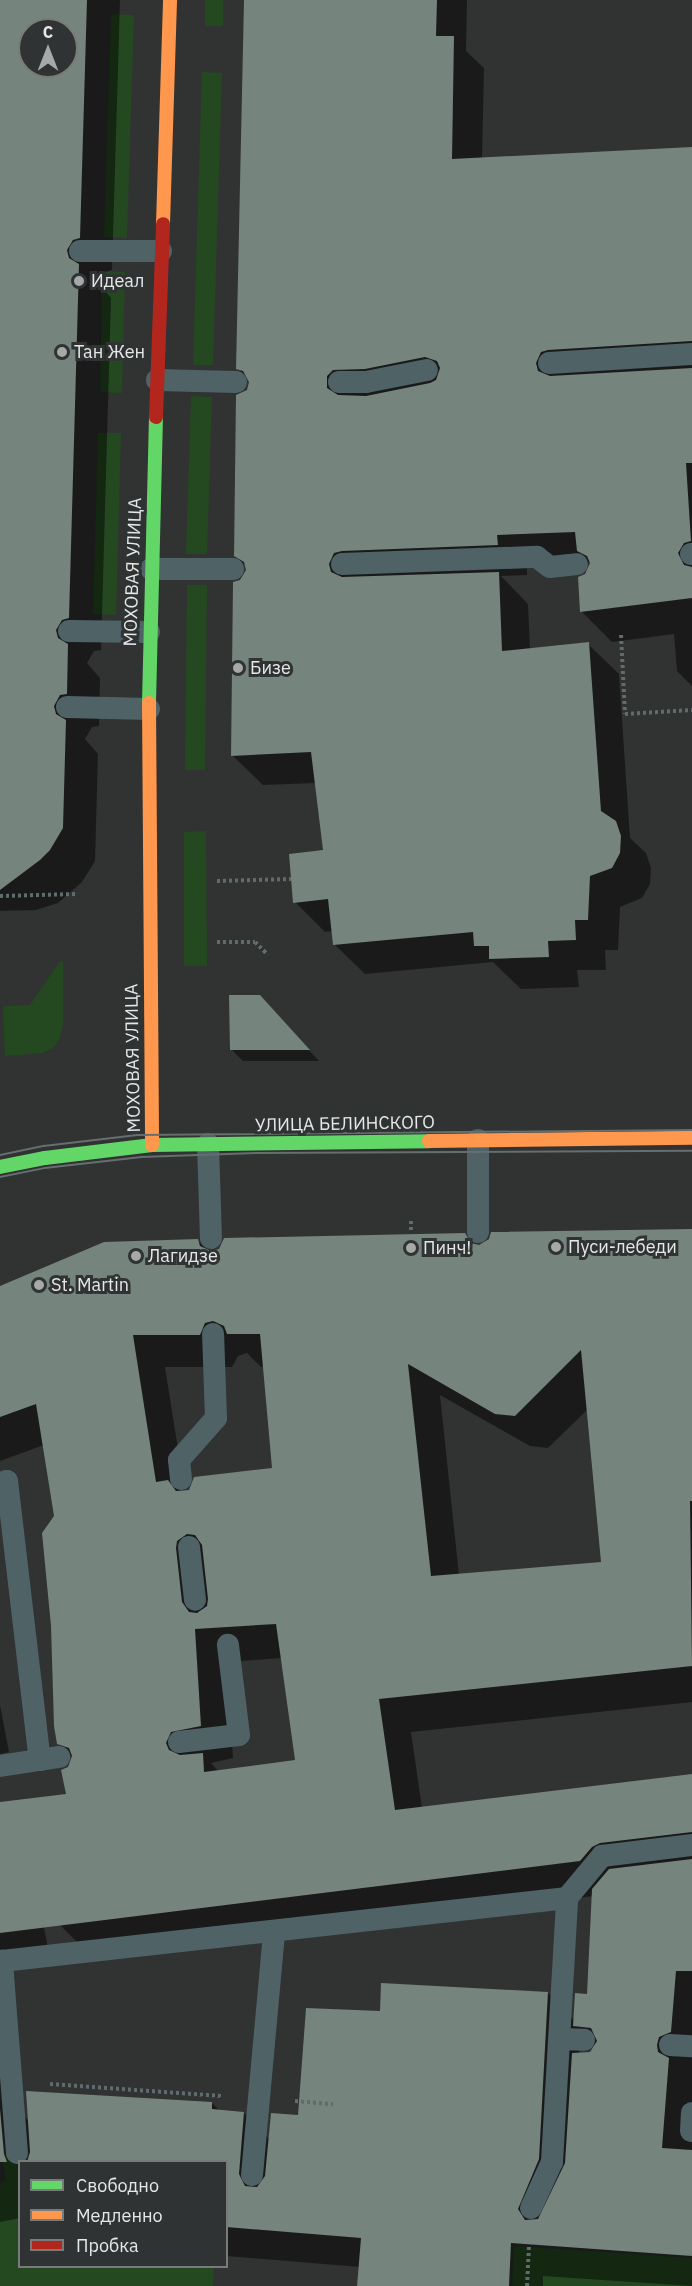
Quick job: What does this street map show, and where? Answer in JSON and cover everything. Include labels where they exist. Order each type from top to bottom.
[{"type":"street","name":"МОХОВАЯ УЛИЦА","points":[[152,1145],[149,632],[170,0]]},
{"type":"street","name":"УЛИЦА БЕЛИНСКОГО","points":[[0,1167],[45,1158],[152,1145],[692,1138]]},
{"type":"lane","points":[[80,251],[161,251]]},
{"type":"lane","points":[[549,363],[692,354]]},
{"type":"lane","points":[[339,382],[366,382],[427,370]]},
{"type":"lane","points":[[157,380],[236,382]]},
{"type":"lane","points":[[342,564],[537,557],[550,567],[577,564]]},
{"type":"lane","points":[[151,568],[233,569]]},
{"type":"lane","points":[[69,631],[149,632]]},
{"type":"lane","points":[[67,707],[149,709]]},
{"type":"lane","points":[[478,1140],[478,1232]]},
{"type":"lane","points":[[208,1144],[211,1238]]},
{"type":"lane","points":[[182,1479],[179,1460],[216,1418],[213,1334]]},
{"type":"lane","points":[[0,1483],[7,1481],[49,1758],[0,1766]]},
{"type":"lane","points":[[189,1547],[195,1600]]},
{"type":"lane","points":[[179,1742],[239,1735],[228,1645]]},
{"type":"lane","points":[[531,2208],[552,2162],[567,1898],[602,1856],[692,1845]]},
{"type":"lane","points":[[17,2153],[2,1961],[567,1898]]},
{"type":"lane","points":[[252,2175],[274,1932]]},
{"type":"lane","points":[[560,2039],[584,2040]]},
{"type":"path","points":[[621,635],[625,714],[692,710]]},
{"type":"path","points":[[217,881],[291,879]]},
{"type":"path","points":[[0,896],[77,894]]},
{"type":"path","points":[[217,942],[255,942],[268,955]]},
{"type":"path","points":[[411,1221],[411,1233]]},
{"type":"path","points":[[11,2081],[333,2104]]},
{"type":"path","points":[[527,2286],[529,2244]]},
{"type":"green space","points":[[205,0],[223,0],[223,26],[205,26]]},
{"type":"green space","points":[[111,14],[134,15],[127,238],[104,237]]},
{"type":"green space","points":[[202,72],[222,73],[213,365],[193,365]]},
{"type":"green space","points":[[102,271],[125,272],[122,393],[100,392]]},
{"type":"green space","points":[[191,396],[212,397],[207,554],[186,554]]},
{"type":"green space","points":[[98,433],[121,433],[116,615],[93,614]]},
{"type":"green space","points":[[187,585],[207,585],[205,770],[185,770]]},
{"type":"green space","points":[[206,831],[207,966],[184,966],[184,832]]},
{"type":"green space","points":[[60,961],[63,961],[63,1025],[60,1038],[54,1047],[43,1053],[5,1056],[3,1006],[30,1005]]},
{"type":"green space","points":[[1,2153],[31,2154],[31,2160],[18,2160],[18,2268],[214,2268],[213,2286],[0,2286],[0,2183],[6,2181]]},
{"type":"green space","points":[[514,2246],[692,2258],[692,2286],[512,2286]]},
{"type":"building","points":[[0,0],[87,0],[80,238],[73,240],[67,250],[69,258],[79,264],[69,618],[62,620],[56,630],[58,638],[68,644],[67,694],[60,695],[54,706],[56,714],[66,720],[63,828],[50,850],[0,890]]},
{"type":"building","points":[[244,0],[437,0],[436,36],[454,36],[452,159],[692,147],[692,341],[548,350],[541,352],[536,363],[538,371],[550,376],[692,368],[692,463],[686,463],[691,541],[684,543],[678,553],[684,565],[692,567],[692,598],[580,612],[578,577],[585,574],[590,563],[587,556],[577,551],[575,532],[497,535],[498,545],[342,551],[334,553],[329,564],[331,572],[342,577],[499,572],[502,651],[589,642],[601,811],[616,821],[621,836],[620,853],[612,868],[590,876],[588,920],[575,920],[576,940],[548,941],[549,957],[489,959],[489,946],[474,946],[473,932],[333,945],[328,899],[293,903],[289,854],[323,850],[311,752],[231,756],[233,582],[240,580],[246,570],[244,562],[234,556],[236,395],[247,390],[249,382],[243,371],[236,369]],"holes":[[[425,357],[437,361],[440,368],[436,380],[430,383],[366,396],[338,395],[327,388],[327,376],[333,370],[365,369]]]},
{"type":"building","points":[[229,995],[260,995],[310,1050],[230,1050]]},
{"type":"building","points":[[692,1229],[692,1501],[690,1501],[692,1666],[379,1699],[395,1810],[692,1774],[692,1832],[600,1843],[592,1847],[580,1861],[0,1933],[0,1802],[66,1794],[61,1770],[68,1767],[72,1756],[69,1748],[57,1744],[54,1726],[51,1626],[42,1533],[54,1516],[36,1404],[0,1417],[0,1286],[104,1242],[198,1239],[200,1246],[211,1251],[219,1249],[224,1238],[465,1233],[471,1243],[479,1245],[489,1239],[491,1232]],"holes":[[[213,1321],[224,1326],[227,1334],[260,1334],[272,1468],[194,1477],[189,1490],[176,1491],[168,1480],[156,1482],[133,1335],[200,1335],[205,1323]],[[581,1350],[601,1562],[431,1576],[408,1364],[495,1414],[515,1416]],[[187,1534],[195,1535],[202,1545],[208,1599],[207,1606],[197,1613],[189,1612],[182,1602],[177,1541]],[[276,1624],[295,1760],[204,1772],[203,1753],[180,1755],[169,1750],[166,1743],[171,1732],[201,1726],[195,1629]]]},
{"type":"building","points":[[692,1859],[692,1971],[676,1971],[671,2032],[659,2037],[657,2045],[658,2052],[669,2058],[662,2148],[692,2150],[692,2256],[511,2243],[509,2286],[357,2286],[361,2238],[228,2227],[228,2160],[28,2160],[30,2152],[26,2091],[212,2102],[212,2109],[244,2112],[239,2174],[245,2186],[257,2187],[265,2176],[271,2113],[298,2115],[306,2008],[380,2011],[381,1983],[548,1992],[539,2159],[518,2209],[525,2220],[538,2219],[565,2163],[572,2053],[590,2052],[597,2041],[591,2028],[573,2026],[575,1993],[587,1994],[592,1889],[609,1869]]},
{"type":"building","points":[[0,2109],[4,2154],[7,2162],[0,2162]]},
{"type":"tram line","points":[[0,1155],[44,1146],[137,1135],[692,1130]]},
{"type":"tram line","points":[[0,1177],[45,1168],[141,1157],[258,1153],[692,1151]]},
{"type":"traffic: fast","points":[[149,703],[156,417]]},
{"type":"traffic: fast","points":[[0,1167],[45,1158],[152,1145],[429,1141]]},
{"type":"traffic: slow","points":[[163,224],[170,0]]},
{"type":"traffic: slow","points":[[149,703],[152,1145]]},
{"type":"traffic: slow","points":[[429,1141],[692,1138]]},
{"type":"traffic: jam","points":[[156,417],[163,224]]},
{"type":"place","name":"Идеал","points":[[79,281]]},
{"type":"place","name":"Тан Жен","points":[[62,352]]},
{"type":"place","name":"Бизе","points":[[238,668]]},
{"type":"place","name":"Пуси-лебеди","points":[[556,1247]]},
{"type":"place","name":"Пинч!","points":[[411,1248]]},
{"type":"place","name":"Лагидзе","points":[[136,1256]]},
{"type":"place","name":"St. Martin","points":[[39,1285]]}]
